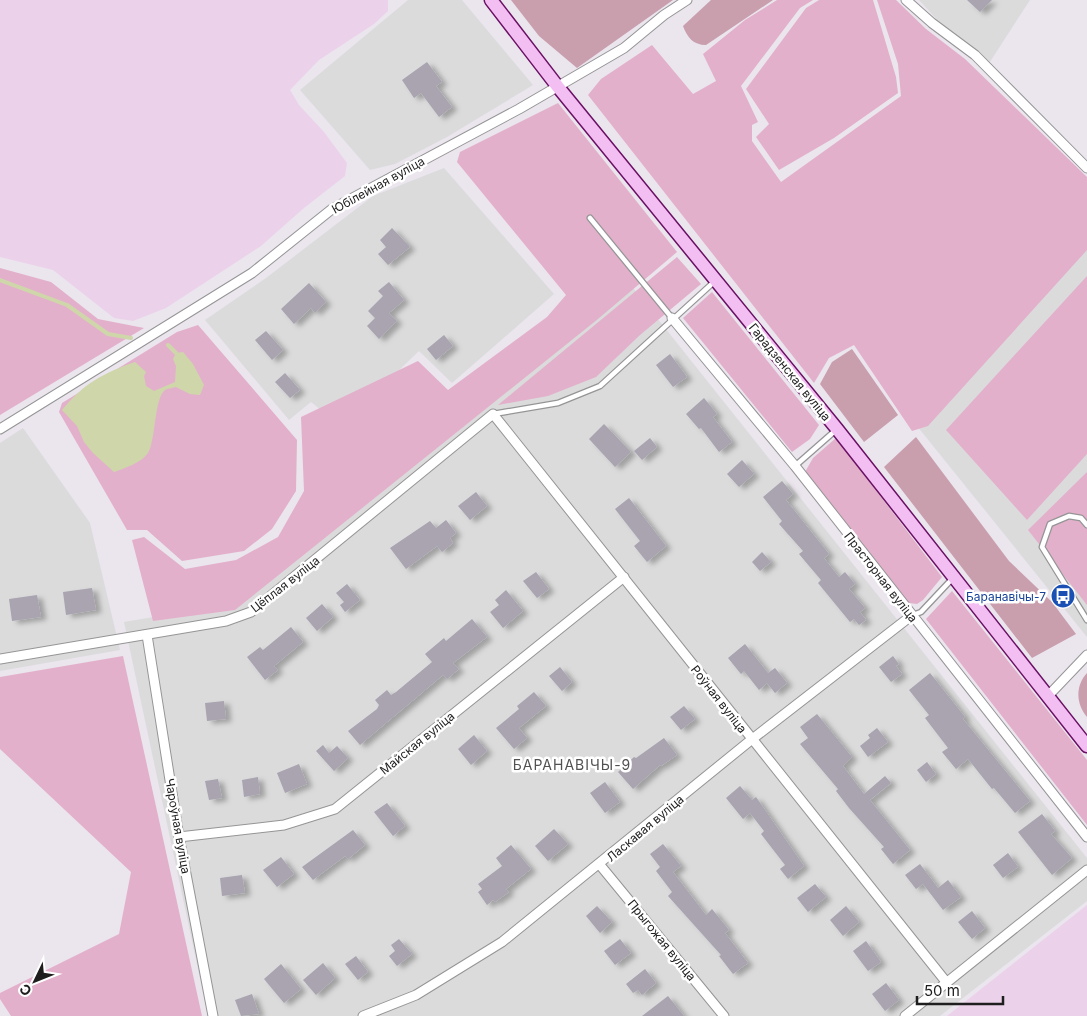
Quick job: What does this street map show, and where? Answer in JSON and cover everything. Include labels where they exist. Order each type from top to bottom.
[{"type":"main road","name":"Гарадзенская вуліца","points":[[491,0],[558,87],[837,429],[1087,746]]},
{"type":"street","name":"Юбілейная вуліца","points":[[0,429],[252,273],[332,209],[558,87],[624,48],[664,15],[687,0]]},
{"type":"street","points":[[906,0],[932,23],[975,55],[1087,168]]},
{"type":"street","name":"Прасторная вуліца","points":[[672,318],[795,466],[911,616],[1087,837]]},
{"type":"street","name":"Роўная вуліца","points":[[494,414],[751,740],[947,983]]},
{"type":"street","name":"Цёплая вуліца","points":[[0,659],[226,621],[251,612],[494,414]]},
{"type":"street","name":"Майская вуліца","points":[[179,837],[284,825],[335,808],[624,577]]},
{"type":"street","name":"Ласкавая вуліца","points":[[363,1016],[416,995],[502,942],[600,865],[751,740],[911,616]]},
{"type":"street","name":"Чароўная вуліца","points":[[147,635],[179,837],[213,1016]]},
{"type":"street","points":[[1048,696],[1087,655]]},
{"type":"street","name":"Прыгожая вуліца","points":[[600,865],[724,1016]]},
{"type":"street","points":[[905,1016],[1087,870]]},
{"type":"lane","points":[[590,218],[672,318]]},
{"type":"lane","points":[[494,414],[558,403],[600,386],[672,318],[716,281]]},
{"type":"lane","points":[[795,466],[837,429]]},
{"type":"lane","points":[[1087,525],[1081,518],[1068,516],[1050,524],[1042,547],[1087,620]]},
{"type":"lane","points":[[911,616],[921,612],[954,577]]},
{"type":"shaded area","points":[[0,0],[388,0],[388,11],[374,24],[319,60],[290,90],[299,105],[324,132],[347,163],[345,176],[304,208],[261,246],[166,308],[133,321],[114,318],[53,270],[0,257]]},
{"type":"shaded area","points":[[408,0],[462,0],[533,85],[447,137],[395,164],[370,170],[300,90]]},
{"type":"shaded area","points":[[511,0],[673,0],[577,68],[539,36]]},
{"type":"shaded area","points":[[711,0],[773,0],[706,45],[697,44],[686,34],[683,26]]},
{"type":"shaded area","points":[[777,0],[813,0],[800,8],[741,86],[758,122],[752,125],[752,141],[781,182],[901,96],[898,64],[877,0],[896,0],[926,29],[965,59],[1087,177],[1087,250],[928,426],[912,431],[854,345],[829,358],[814,383],[588,95],[601,79],[652,45],[693,94],[716,81],[703,54],[745,20]]},
{"type":"shaded area","points":[[819,0],[873,0],[896,77],[898,93],[834,138],[779,170],[756,137],[769,124],[746,89],[806,8]]},
{"type":"shaded area","points":[[919,0],[1030,0],[984,71]]},
{"type":"shaded area","points":[[558,103],[677,252],[598,319],[235,610],[153,621],[132,540],[144,537],[185,569],[236,560],[278,537],[304,491],[301,417],[418,361],[448,390],[547,317],[566,295],[457,162],[460,152]]},
{"type":"shaded area","points":[[444,168],[554,294],[452,383],[419,351],[341,426],[311,402],[289,420],[205,320],[266,278],[373,196]]},
{"type":"shaded area","points":[[1087,243],[1087,637],[917,426]]},
{"type":"shaded area","points":[[677,257],[701,284],[640,335],[596,377],[548,396],[498,405]]},
{"type":"shaded area","points":[[0,268],[51,282],[98,319],[144,328],[0,415]]},
{"type":"shaded area","points":[[1087,276],[1087,454],[1027,520],[946,430]]},
{"type":"shaded area","points":[[630,284],[1087,858],[1087,901],[940,1016],[208,1016],[124,622],[236,603]]},
{"type":"shaded area","points":[[712,292],[819,425],[810,439],[792,452],[683,318]]},
{"type":"shaded area","points":[[198,325],[297,440],[296,491],[272,529],[244,551],[182,561],[147,530],[127,530],[59,412],[62,403],[177,332]]},
{"type":"shaded area","points":[[852,349],[898,415],[864,442],[820,384],[832,362]]},
{"type":"shaded area","points":[[183,352],[193,364],[204,385],[200,395],[190,394],[176,387],[165,390],[161,394],[159,401],[151,447],[148,453],[137,462],[114,472],[93,453],[84,442],[77,426],[62,410],[78,393],[95,380],[135,362],[146,372],[144,376],[146,386],[154,391],[175,382],[176,366],[173,359],[176,353]]},
{"type":"shaded area","points":[[23,428],[90,523],[120,650],[0,671],[0,443]]},
{"type":"shaded area","points":[[916,437],[1009,561],[1052,602],[1076,634],[1032,658],[884,467]]},
{"type":"shaded area","points":[[836,438],[942,577],[923,600],[917,604],[909,603],[805,472],[813,458]]},
{"type":"shaded area","points":[[1087,472],[1087,605],[1028,530]]},
{"type":"shaded area","points":[[952,591],[1087,760],[1087,825],[926,619]]},
{"type":"shaded area","points":[[123,656],[202,1016],[11,1016],[0,999],[0,993],[119,934],[131,872],[0,749],[0,677]]},
{"type":"shaded area","points":[[1087,673],[1087,717],[1083,712],[1078,695],[1080,684]]},
{"type":"shaded area","points":[[1087,905],[1087,1016],[947,1016]]},
{"type":"building","points":[[967,0],[992,0],[980,12]]},
{"type":"building","points":[[427,62],[442,82],[436,86],[452,107],[439,117],[421,93],[414,98],[402,80]]},
{"type":"building","points":[[392,228],[410,247],[388,265],[378,254],[386,247],[380,240]]},
{"type":"building","points":[[389,282],[404,300],[389,313],[397,321],[379,339],[367,326],[375,318],[368,311],[383,296],[378,291]]},
{"type":"building","points":[[309,283],[326,302],[315,313],[311,308],[294,324],[281,309]]},
{"type":"building","points":[[266,331],[283,350],[272,360],[255,340]]},
{"type":"building","points":[[444,335],[453,346],[436,360],[427,349]]},
{"type":"building","points":[[670,354],[687,377],[673,387],[656,365]]},
{"type":"building","points":[[285,373],[300,390],[290,398],[275,382]]},
{"type":"building","points":[[704,398],[717,414],[713,417],[732,442],[719,452],[701,428],[699,429],[686,414]]},
{"type":"building","points":[[604,424],[631,452],[615,467],[589,439]]},
{"type":"building","points":[[650,438],[657,447],[642,460],[634,451]]},
{"type":"building","points":[[742,460],[754,474],[739,487],[727,474]]},
{"type":"building","points":[[782,481],[793,494],[786,500],[829,554],[824,558],[839,577],[845,572],[855,584],[849,589],[865,608],[860,612],[866,620],[859,625],[854,619],[850,622],[818,583],[821,580],[799,554],[803,551],[779,524],[782,521],[763,497]]},
{"type":"building","points":[[476,492],[487,506],[470,520],[458,506]]},
{"type":"building","points":[[629,498],[666,546],[647,562],[634,546],[640,541],[615,509]]},
{"type":"building","points":[[446,520],[456,533],[450,538],[453,543],[442,552],[437,546],[406,569],[390,548],[430,521],[436,528]]},
{"type":"building","points":[[762,552],[771,562],[760,571],[752,562]]},
{"type":"building","points":[[536,572],[549,589],[537,598],[523,581]]},
{"type":"building","points":[[347,584],[360,600],[345,612],[340,605],[344,602],[336,593]]},
{"type":"building","points":[[92,588],[96,610],[66,615],[63,592]]},
{"type":"building","points":[[506,590],[523,611],[503,628],[490,612],[499,605],[495,600]]},
{"type":"building","points":[[37,595],[41,617],[12,621],[9,599]]},
{"type":"building","points":[[322,604],[333,617],[317,631],[306,618]]},
{"type":"building","points":[[472,619],[487,637],[453,663],[459,669],[447,679],[443,675],[360,745],[348,731],[377,709],[379,705],[375,700],[387,690],[391,695],[396,692],[432,662],[425,654],[444,638],[446,641]]},
{"type":"building","points":[[291,627],[303,642],[274,666],[278,670],[265,680],[247,657],[260,647],[263,650]]},
{"type":"building","points":[[745,644],[768,673],[775,668],[787,683],[775,693],[767,683],[759,690],[744,671],[741,674],[728,658]]},
{"type":"building","points":[[893,656],[899,664],[896,666],[902,674],[891,682],[879,667]]},
{"type":"building","points":[[560,667],[572,682],[562,691],[549,676]]},
{"type":"building","points":[[930,673],[965,717],[963,719],[1030,801],[1015,813],[994,788],[992,789],[968,759],[956,769],[942,752],[948,748],[925,718],[929,715],[909,690]]},
{"type":"building","points":[[534,692],[546,706],[519,728],[527,738],[514,749],[496,728],[519,709],[517,706]]},
{"type":"building","points":[[224,701],[226,719],[207,721],[205,703]]},
{"type":"building","points":[[684,706],[695,719],[681,730],[670,717]]},
{"type":"building","points":[[817,714],[852,757],[843,766],[864,794],[885,776],[891,783],[870,800],[910,850],[893,864],[881,849],[884,847],[849,808],[836,791],[838,789],[800,744],[808,738],[800,727]]},
{"type":"building","points":[[877,728],[888,742],[868,757],[860,746],[870,738],[868,735]]},
{"type":"building","points":[[474,735],[487,751],[471,765],[458,749]]},
{"type":"building","points":[[664,738],[677,755],[660,765],[633,789],[618,772],[634,757],[636,758]]},
{"type":"building","points":[[323,745],[329,753],[337,746],[348,758],[334,771],[316,751]]},
{"type":"building","points":[[927,762],[936,774],[926,782],[917,770]]},
{"type":"building","points":[[299,764],[307,784],[285,793],[277,773]]},
{"type":"building","points":[[258,777],[260,794],[244,797],[242,780]]},
{"type":"building","points":[[218,779],[222,798],[209,800],[205,781]]},
{"type":"building","points":[[605,782],[620,802],[605,813],[590,793]]},
{"type":"building","points":[[740,786],[752,800],[756,797],[804,866],[788,879],[780,869],[785,865],[761,834],[764,831],[750,813],[743,819],[726,798]]},
{"type":"building","points":[[387,803],[405,826],[393,836],[374,812]]},
{"type":"building","points":[[1042,814],[1055,831],[1051,834],[1072,858],[1052,875],[1018,832]]},
{"type":"building","points":[[554,829],[568,844],[548,861],[535,846]]},
{"type":"building","points":[[353,830],[365,845],[348,859],[345,856],[313,880],[302,867]]},
{"type":"building","points":[[663,844],[681,866],[673,872],[706,915],[712,909],[729,930],[725,933],[748,963],[733,974],[719,956],[721,955],[668,896],[672,892],[656,871],[660,867],[650,854]]},
{"type":"building","points":[[511,845],[531,869],[506,889],[509,892],[487,905],[478,892],[482,889],[478,884],[502,866],[496,858]]},
{"type":"building","points":[[1008,853],[1018,867],[1003,878],[993,865]]},
{"type":"building","points":[[281,857],[294,874],[277,887],[263,870]]},
{"type":"building","points":[[920,864],[938,888],[948,880],[961,897],[943,910],[923,884],[916,889],[905,875]]},
{"type":"building","points":[[242,875],[245,893],[222,896],[220,878]]},
{"type":"building","points":[[815,884],[826,897],[808,912],[797,898]]},
{"type":"building","points":[[597,906],[612,922],[600,933],[586,916]]},
{"type":"building","points":[[846,906],[859,922],[843,936],[830,920]]},
{"type":"building","points":[[972,911],[985,928],[972,939],[958,922]]},
{"type":"building","points":[[399,939],[412,954],[397,966],[389,956],[395,951],[391,945]]},
{"type":"building","points":[[620,939],[631,953],[615,965],[604,951]]},
{"type":"building","points":[[866,941],[881,962],[868,971],[853,951]]},
{"type":"building","points":[[356,956],[368,972],[358,980],[345,964]]},
{"type":"building","points":[[323,963],[335,978],[316,995],[303,980]]},
{"type":"building","points":[[281,964],[301,989],[284,1003],[264,979]]},
{"type":"building","points":[[645,969],[656,983],[642,995],[638,990],[633,993],[626,984]]},
{"type":"building","points":[[886,983],[899,1000],[885,1011],[872,994]]},
{"type":"building","points":[[252,994],[259,1014],[241,1016],[235,1000]]},
{"type":"building","points":[[668,996],[684,1016],[642,1016]]},
{"type":"waterway","points":[[0,280],[67,305],[108,334],[131,338]]},
{"type":"waterway","points":[[168,345],[176,353]]},
{"type":"place","name":"Баранавічы-7","points":[[1063,596]]},
{"type":"district","name":"БАРАНАВІЧЫ-9","points":[[572,764]]}]
